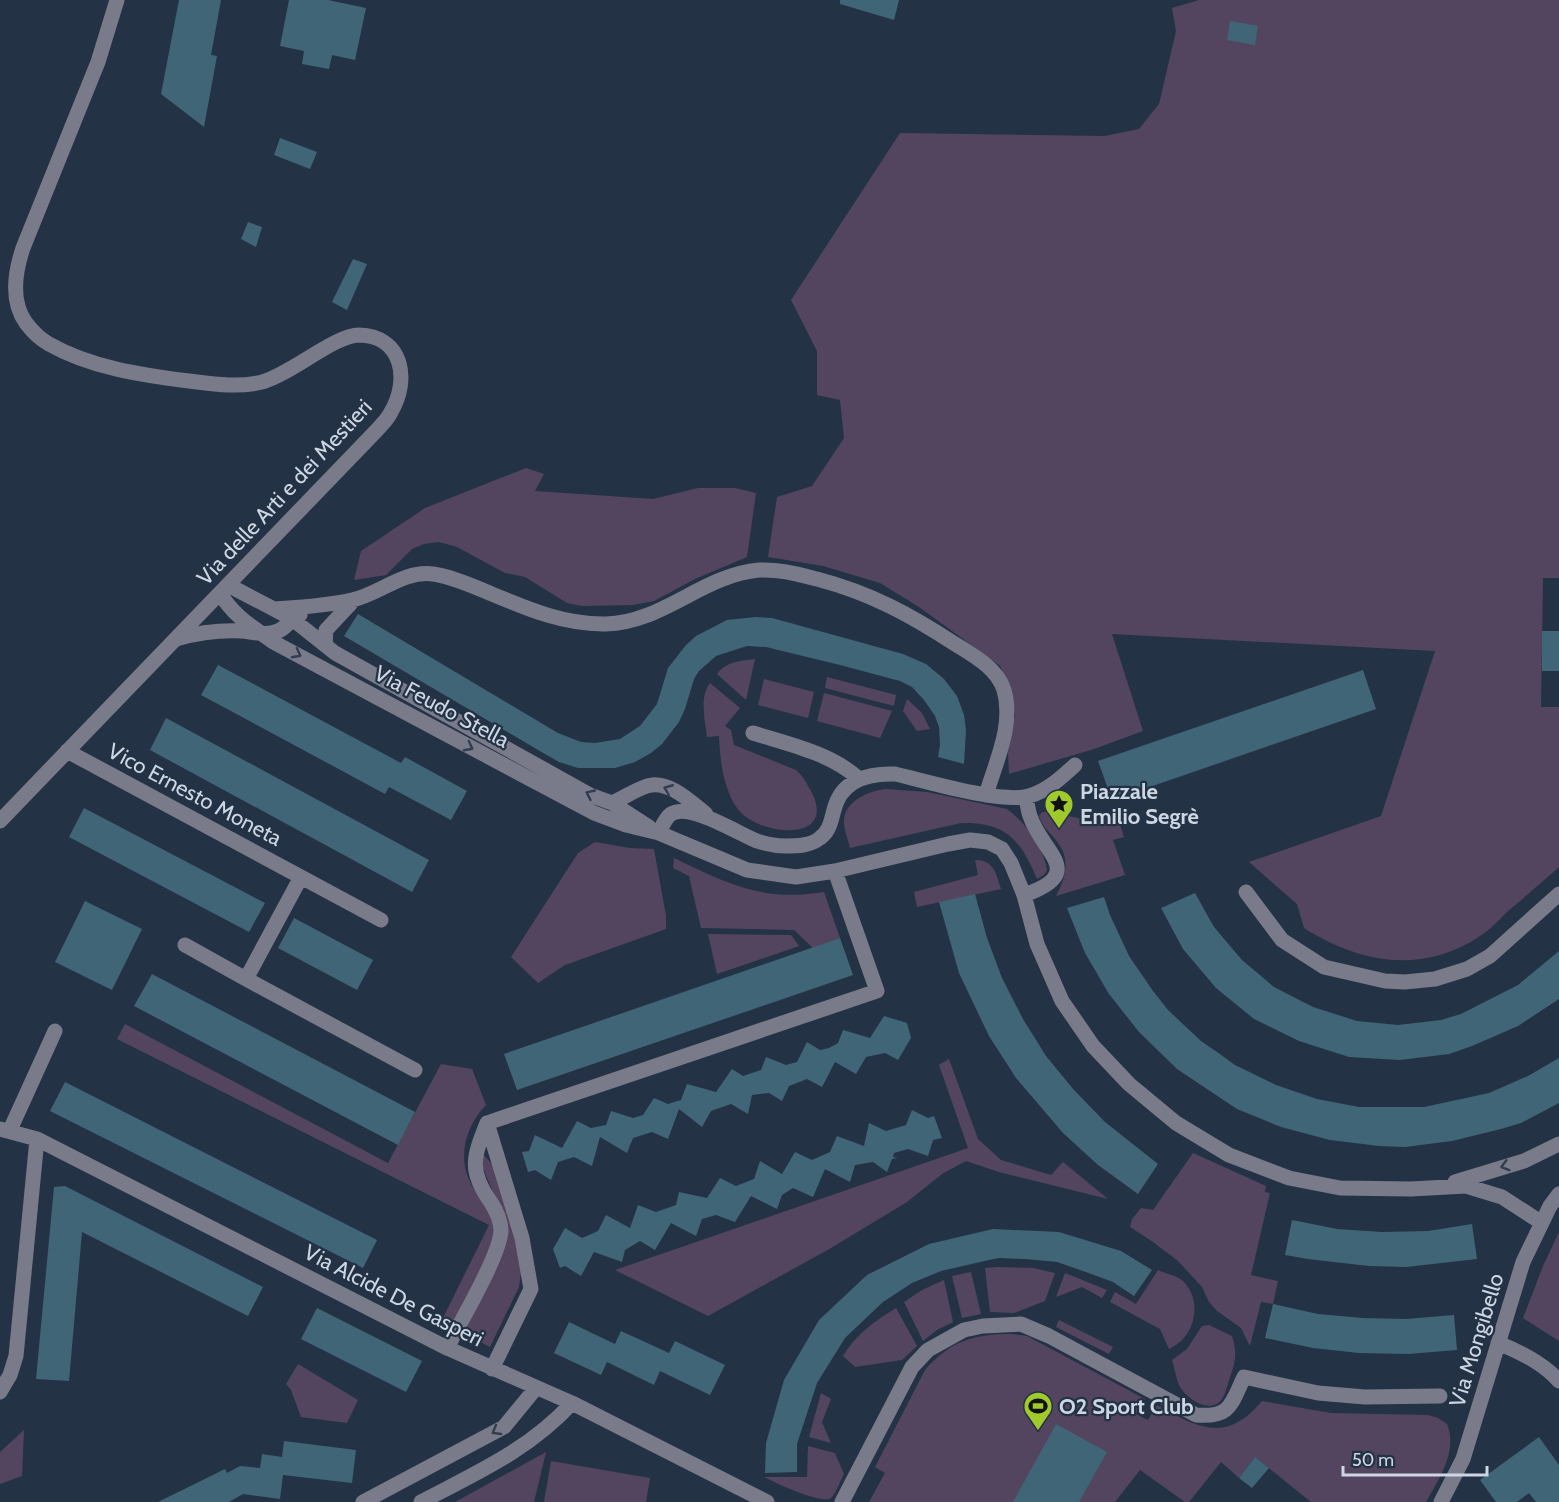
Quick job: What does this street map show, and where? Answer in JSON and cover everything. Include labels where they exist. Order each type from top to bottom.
[{"type":"street","name":"Via delle Arti e dei Mestieri","points":[[0,821],[391,414],[398,398],[401,370],[398,359],[385,341],[371,336],[357,335],[342,339],[278,376],[260,382],[222,385],[140,375],[64,351],[48,343],[25,322],[16,297],[17,267],[22,248],[98,62],[117,0]]},
{"type":"street","points":[[276,609],[354,600],[414,574],[434,574],[457,580],[540,614],[582,623],[608,624],[639,618],[668,607],[726,578],[757,570],[786,570],[874,597],[925,624],[981,660],[994,673],[1003,687],[1008,708],[1008,724],[986,795]]},
{"type":"street","name":"Via Feudo Stella","points":[[224,589],[276,609],[291,618],[334,653],[590,795],[612,803],[659,833]]},
{"type":"street","name":"Via Feudo Stella","points":[[224,589],[228,608],[275,643],[594,813],[626,825],[659,833],[747,870],[796,877],[835,871],[948,844],[970,840],[988,842],[1002,849],[1011,863],[1024,895],[1037,944],[1062,1001],[1093,1046],[1114,1069],[1176,1123],[1229,1155],[1288,1178],[1340,1188],[1411,1190],[1443,1186]]},
{"type":"street","points":[[325,645],[326,630],[354,600]]},
{"type":"street","points":[[257,630],[250,614],[260,601]]},
{"type":"street","points":[[175,640],[192,634],[217,631],[278,631],[287,625],[291,618],[322,605]]},
{"type":"street","points":[[753,733],[811,752],[850,771],[858,778]]},
{"type":"street","name":"Vico Ernesto Moneta","points":[[67,751],[381,920]]},
{"type":"street","points":[[659,833],[672,813],[684,811],[716,821],[758,841],[780,846],[803,846],[820,838],[830,826],[842,791],[858,778],[880,773],[895,774],[986,795],[1026,797],[1055,782],[1076,765]]},
{"type":"street","points":[[612,803],[648,785],[660,785],[682,795],[716,821]]},
{"type":"street","points":[[1024,895],[1042,889],[1053,882],[1057,871],[1055,857],[1030,817],[1026,797]]},
{"type":"street","points":[[447,1348],[497,1249],[501,1231],[498,1213],[484,1193],[475,1170],[475,1153],[487,1123],[877,991],[835,871]]},
{"type":"street","points":[[246,979],[301,877]]},
{"type":"street","points":[[1246,892],[1282,940],[1324,967],[1385,981],[1405,982],[1435,980],[1467,969],[1490,956],[1559,894]]},
{"type":"street","points":[[184,945],[415,1070]]},
{"type":"street","points":[[5,1129],[55,1031]]},
{"type":"street","points":[[487,1123],[522,1238],[531,1289],[492,1369]]},
{"type":"street","name":"Via Alcide De Gasperi","points":[[5,1129],[37,1139],[447,1348],[572,1403],[767,1502]]},
{"type":"street","points":[[0,1392],[10,1375],[16,1356],[37,1139]]},
{"type":"street","points":[[1443,1186],[1524,1161],[1559,1144]]},
{"type":"street","points":[[1443,1186],[1466,1186],[1488,1191],[1502,1197],[1542,1223]]},
{"type":"street","name":"Via Mongibello","points":[[1441,1502],[1463,1460],[1523,1262],[1559,1194]]},
{"type":"street","points":[[843,1502],[912,1367],[928,1350],[964,1330],[983,1326],[1021,1324],[1049,1335],[1196,1415],[1209,1416],[1229,1408],[1244,1377],[1318,1393],[1365,1397],[1440,1396]]},
{"type":"street","points":[[1498,1342],[1523,1353],[1551,1372],[1559,1381]]},
{"type":"street","points":[[363,1502],[504,1427],[536,1389]]},
{"type":"street","points":[[421,1502],[520,1449],[558,1419],[572,1403]]},
{"type":"shaded area","points":[[1199,0],[1559,0],[1559,578],[1543,578],[1541,707],[1559,707],[1559,867],[1484,934],[1458,948],[1436,956],[1413,960],[1391,960],[1347,950],[1325,940],[1304,928],[1297,904],[1249,862],[1381,816],[1435,651],[1112,634],[1143,731],[1094,749],[1009,774],[1008,752],[1015,714],[1008,683],[1000,666],[919,607],[880,583],[823,566],[768,557],[777,497],[812,486],[844,438],[840,400],[817,395],[817,351],[791,300],[900,133],[1105,136],[1139,129],[1159,104],[1176,31],[1172,8]]},
{"type":"shaded area","points":[[526,468],[544,474],[535,491],[653,499],[698,488],[735,488],[756,493],[747,557],[695,579],[654,601],[633,605],[582,606],[567,603],[525,577],[505,573],[457,547],[439,542],[424,544],[412,549],[386,575],[354,580],[361,551],[425,508]]},
{"type":"shaded area","points":[[755,659],[746,700],[717,674],[729,664]]},
{"type":"shaded area","points":[[827,677],[896,695],[894,706],[825,688]]},
{"type":"shaded area","points":[[764,679],[814,692],[808,718],[758,705]]},
{"type":"shaded area","points":[[710,683],[740,708],[725,726],[731,730],[734,745],[796,770],[812,793],[817,809],[814,821],[805,827],[792,830],[777,829],[747,818],[737,808],[725,782],[719,736],[707,737],[704,702]]},
{"type":"shaded area","points":[[824,693],[892,711],[880,738],[817,721]]},
{"type":"shaded area","points":[[907,699],[922,713],[930,729],[917,731],[903,711]]},
{"type":"shaded area","points":[[885,789],[927,792],[1007,809],[1033,836],[1042,853],[1047,870],[1037,879],[1024,853],[1010,836],[1000,830],[976,823],[961,823],[850,848],[844,826],[846,812],[860,798]]},
{"type":"shaded area","points":[[1042,812],[1102,823],[1119,822],[1124,837],[1113,840],[1125,875],[1056,896],[1064,876],[1064,856],[1062,849],[1039,816]]},
{"type":"shaded area","points":[[595,842],[630,848],[654,849],[666,916],[666,929],[565,965],[538,983],[511,957],[578,853]]},
{"type":"shaded area","points":[[674,858],[712,876],[746,888],[782,895],[824,892],[840,938],[813,948],[794,930],[701,928],[689,876],[673,868]]},
{"type":"shaded area","points":[[975,860],[986,862],[993,868],[1001,889],[917,907],[914,892],[978,875]]},
{"type":"shaded area","points":[[708,934],[791,935],[799,946],[717,974]]},
{"type":"shaded area","points":[[125,1024],[388,1163],[441,1064],[472,1069],[486,1105],[478,1114],[468,1134],[464,1156],[465,1167],[474,1189],[491,1214],[494,1234],[483,1267],[452,1326],[442,1320],[489,1225],[117,1039]]},
{"type":"shaded area","points":[[949,1059],[978,1139],[1001,1160],[1051,1175],[1063,1162],[1108,1199],[999,1172],[966,1161],[942,1174],[907,1202],[831,1248],[708,1316],[615,1270],[968,1148],[939,1065]]},
{"type":"shaded area","points":[[1193,1153],[1266,1186],[1265,1192],[1270,1193],[1251,1275],[1278,1281],[1273,1304],[1261,1302],[1250,1346],[1241,1328],[1217,1311],[1209,1302],[1202,1287],[1178,1261],[1130,1227],[1132,1219],[1141,1208],[1153,1210]]},
{"type":"shaded area","points":[[483,1154],[496,1169],[512,1219],[521,1272],[519,1287],[490,1347],[464,1334],[497,1265],[493,1192],[482,1166]]},
{"type":"shaded area","points":[[1559,1232],[1559,1341],[1523,1318]]},
{"type":"shaded area","points":[[985,1268],[1033,1268],[1055,1273],[1045,1301],[1014,1313],[990,1312]]},
{"type":"shaded area","points":[[1158,1270],[1182,1280],[1190,1290],[1193,1299],[1193,1319],[1190,1328],[1178,1344],[1169,1349],[1160,1329],[1110,1302],[1115,1292],[1136,1304]]},
{"type":"shaded area","points":[[971,1272],[981,1314],[962,1318],[952,1276]]},
{"type":"shaded area","points":[[1065,1273],[1107,1290],[1102,1298],[1082,1287],[1056,1297]]},
{"type":"shaded area","points":[[944,1280],[953,1322],[937,1330],[923,1341],[904,1302],[922,1290]]},
{"type":"shaded area","points":[[896,1308],[917,1346],[902,1360],[855,1367],[843,1356],[848,1348],[866,1329]]},
{"type":"shaded area","points":[[1059,1320],[1113,1347],[1109,1354],[1056,1327]]},
{"type":"shaded area","points":[[1209,1325],[1232,1336],[1235,1347],[1234,1366],[1225,1394],[1217,1404],[1212,1406],[1200,1404],[1183,1392],[1172,1360],[1187,1349],[1202,1326]]},
{"type":"shaded area","points":[[1012,1334],[1027,1336],[1145,1399],[1136,1414],[1148,1420],[1157,1405],[1199,1425],[1211,1428],[1224,1427],[1236,1423],[1262,1401],[1331,1413],[1428,1415],[1447,1424],[1450,1434],[1449,1454],[1426,1502],[1311,1502],[1255,1457],[1239,1478],[1221,1462],[1189,1502],[1185,1502],[1140,1470],[1115,1502],[869,1502],[885,1473],[875,1467],[925,1370],[944,1352],[964,1341]]},
{"type":"shaded area","points":[[298,1364],[358,1400],[347,1423],[301,1417],[291,1390],[286,1384]]},
{"type":"shaded area","points":[[821,1393],[831,1399],[822,1422],[831,1443],[809,1437]]},
{"type":"shaded area","points":[[24,1430],[22,1476],[0,1484],[0,1452]]},
{"type":"shaded area","points":[[808,1446],[835,1453],[844,1474],[830,1499],[807,1495],[764,1477],[807,1477]]},
{"type":"shaded area","points":[[546,1452],[534,1502],[455,1502]]},
{"type":"shaded area","points":[[551,1461],[650,1478],[646,1502],[544,1502]]},
{"type":"building","points":[[179,0],[221,0],[211,55],[217,56],[204,127],[161,94]]},
{"type":"building","points":[[289,0],[328,0],[366,8],[355,60],[332,55],[329,69],[302,64],[304,51],[280,46]]},
{"type":"building","points":[[840,0],[899,0],[894,20],[840,4]]},
{"type":"building","points":[[1230,21],[1258,26],[1255,45],[1227,40]]},
{"type":"building","points":[[280,138],[317,152],[310,169],[274,155]]},
{"type":"building","points":[[248,222],[262,227],[256,247],[241,239]]},
{"type":"building","points":[[353,259],[367,264],[347,310],[332,302]]},
{"type":"building","points":[[358,614],[558,733],[581,742],[595,743],[620,739],[640,726],[657,704],[668,668],[696,636],[727,620],[772,618],[903,654],[926,664],[944,679],[957,696],[964,715],[966,730],[964,764],[938,757],[939,727],[935,716],[912,687],[900,681],[840,665],[766,647],[747,646],[716,656],[699,671],[679,722],[662,744],[651,753],[635,762],[615,768],[578,768],[559,762],[344,636]]},
{"type":"building","points":[[1542,631],[1559,631],[1559,671],[1542,671]]},
{"type":"building","points":[[218,665],[401,763],[405,757],[467,791],[451,820],[389,787],[385,794],[201,695]]},
{"type":"building","points":[[1363,670],[1376,709],[1112,800],[1098,761]]},
{"type":"building","points":[[166,718],[429,860],[412,892],[150,750]]},
{"type":"building","points":[[84,808],[265,903],[249,932],[69,837]]},
{"type":"building","points":[[1195,893],[1214,927],[1242,960],[1274,987],[1313,1007],[1357,1021],[1398,1025],[1441,1020],[1461,1014],[1518,985],[1559,951],[1559,999],[1518,1026],[1449,1054],[1400,1060],[1349,1057],[1299,1041],[1254,1019],[1216,988],[1183,949],[1161,908]]},
{"type":"building","points":[[975,894],[987,938],[1002,978],[1023,1019],[1046,1056],[1105,1122],[1158,1164],[1138,1194],[1098,1165],[1063,1133],[1016,1078],[989,1036],[959,973],[939,902]]},
{"type":"building","points":[[1104,897],[1129,956],[1168,1010],[1201,1041],[1235,1065],[1276,1085],[1317,1099],[1359,1107],[1424,1107],[1489,1093],[1528,1076],[1559,1058],[1559,1103],[1521,1123],[1501,1129],[1452,1141],[1405,1147],[1330,1140],[1281,1127],[1237,1109],[1177,1069],[1139,1032],[1109,994],[1085,953],[1067,908]]},
{"type":"building","points":[[85,901],[142,929],[112,990],[55,962]]},
{"type":"building","points":[[294,918],[373,960],[357,990],[278,948]]},
{"type":"building","points":[[840,938],[853,975],[517,1090],[504,1054]]},
{"type":"building","points":[[152,974],[415,1112],[398,1145],[134,1006]]},
{"type":"building","points":[[884,1016],[907,1023],[911,1038],[898,1060],[885,1053],[866,1057],[856,1074],[835,1062],[822,1087],[807,1079],[789,1086],[782,1101],[769,1093],[752,1095],[748,1114],[731,1104],[711,1111],[702,1127],[679,1109],[668,1139],[652,1132],[633,1138],[627,1153],[600,1137],[592,1166],[574,1157],[558,1162],[551,1180],[535,1170],[528,1172],[522,1152],[529,1151],[535,1135],[562,1148],[577,1121],[591,1128],[606,1125],[611,1111],[633,1118],[643,1115],[654,1098],[668,1104],[681,1100],[687,1084],[716,1092],[732,1069],[743,1076],[761,1070],[766,1057],[786,1065],[797,1062],[807,1042],[820,1050],[829,1048],[838,1043],[843,1030],[870,1038]]},
{"type":"building","points":[[65,1082],[377,1240],[363,1268],[50,1111]]},
{"type":"building","points":[[912,1110],[928,1118],[934,1116],[942,1138],[933,1140],[928,1156],[908,1149],[894,1153],[893,1157],[897,1158],[892,1159],[887,1172],[873,1162],[855,1165],[850,1182],[825,1169],[813,1197],[793,1188],[782,1195],[777,1209],[751,1196],[735,1222],[716,1215],[702,1219],[696,1236],[671,1223],[655,1250],[640,1241],[625,1250],[622,1262],[594,1252],[581,1276],[565,1266],[560,1268],[553,1249],[565,1228],[582,1238],[598,1231],[606,1215],[630,1228],[638,1205],[656,1212],[676,1205],[679,1192],[707,1198],[720,1178],[736,1186],[754,1179],[760,1161],[782,1174],[795,1152],[812,1160],[830,1152],[837,1136],[864,1146],[869,1123],[886,1131],[906,1125]]},
{"type":"building","points":[[65,1186],[263,1287],[248,1316],[82,1232],[69,1381],[36,1379],[54,1187]]},
{"type":"building","points":[[1292,1220],[1337,1229],[1382,1232],[1428,1231],[1472,1224],[1477,1259],[1406,1267],[1369,1266],[1285,1255]]},
{"type":"building","points":[[993,1229],[1059,1232],[1121,1251],[1152,1270],[1134,1296],[1113,1282],[1057,1262],[1026,1259],[989,1260],[941,1271],[912,1283],[883,1302],[845,1338],[817,1383],[797,1444],[797,1472],[765,1473],[766,1443],[784,1380],[819,1320],[867,1275],[929,1244]]},
{"type":"building","points":[[1273,1304],[1318,1314],[1362,1318],[1406,1319],[1454,1315],[1457,1350],[1408,1354],[1359,1353],[1313,1348],[1265,1338]]},
{"type":"building","points":[[317,1308],[422,1361],[406,1392],[301,1339]]},
{"type":"building","points":[[569,1322],[615,1344],[621,1331],[669,1353],[675,1341],[725,1365],[710,1395],[660,1371],[654,1385],[607,1362],[601,1375],[554,1353]]},
{"type":"building","points":[[1056,1424],[1107,1452],[1079,1502],[1013,1502]]},
{"type":"building","points":[[1539,1437],[1559,1465],[1559,1502],[1536,1502],[1529,1493],[1517,1502],[1496,1502],[1480,1480]]},
{"type":"building","points":[[284,1441],[356,1450],[352,1483],[283,1475],[280,1499],[243,1494],[229,1502],[158,1502],[225,1469],[227,1473],[240,1466],[260,1468],[262,1454],[282,1457]]},
{"type":"building","points":[[1255,1457],[1269,1468],[1252,1488],[1239,1478]]},
{"type":"place","name":"Piazzale Emilio Segrè","points":[[1059,830]]},
{"type":"place","name":"O2 Sport Club","points":[[1038,1432]]}]
